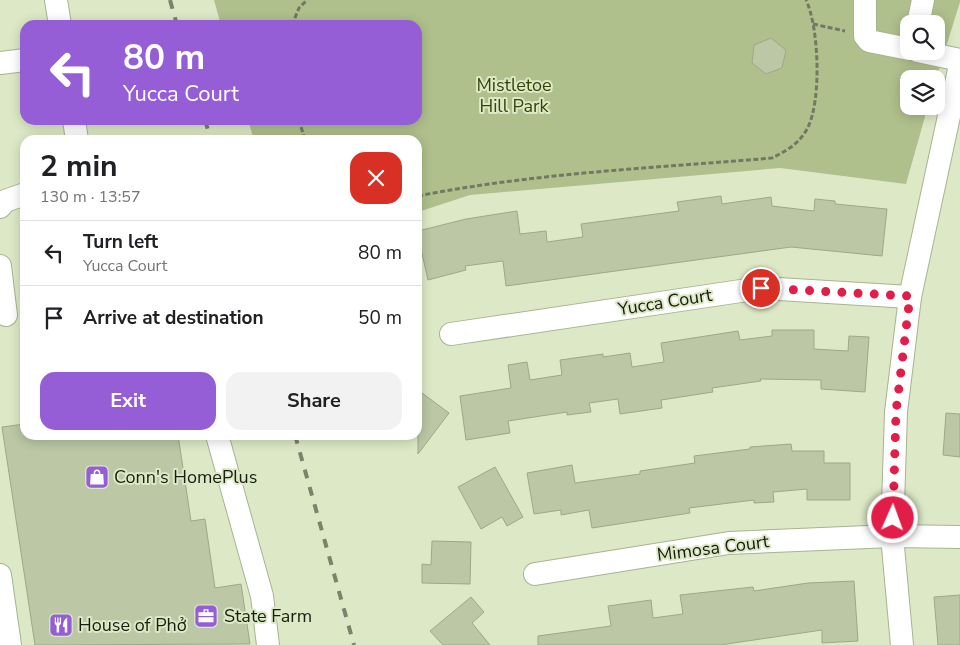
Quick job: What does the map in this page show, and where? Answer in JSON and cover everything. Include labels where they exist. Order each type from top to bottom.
[{"type":"street","points":[[56,0],[59,20]]},
{"type":"street","points":[[865,0],[866,36],[869,41],[900,47]]},
{"type":"street","points":[[920,15],[923,0]]},
{"type":"street","points":[[945,57],[960,60]]},
{"type":"street","points":[[0,63],[20,61]]},
{"type":"street","points":[[902,645],[892,536],[896,412],[910,296],[960,66]]},
{"type":"street","points":[[0,206],[5,201],[20,196]]},
{"type":"street","points":[[0,266],[10,315]]},
{"type":"street","name":"Yucca Court","points":[[451,334],[761,288],[910,296]]},
{"type":"street","points":[[218,440],[262,596],[268,645]]},
{"type":"street","name":"Mimosa Court","points":[[535,574],[729,543],[892,536],[960,537]]},
{"type":"street","points":[[0,580],[6,638]]},
{"type":"path","points":[[294,20],[306,0]]},
{"type":"path","points":[[422,195],[466,186],[554,176],[772,158],[791,148],[807,129],[813,110],[817,91],[813,24],[811,11],[806,0]]},
{"type":"path","points":[[813,24],[866,36]]},
{"type":"green space","name":"Mistletoe Hill Park","points":[[214,0],[960,0],[945,50],[945,15],[900,15],[900,60],[942,60],[939,70],[900,70],[900,115],[925,115],[906,184],[780,168],[470,195],[422,211],[422,135],[252,135],[250,125],[422,125],[422,20],[220,20]]},
{"type":"building","points":[[771,38],[786,50],[782,68],[766,74],[752,63],[754,45]]},
{"type":"building","points":[[721,196],[722,204],[771,197],[772,206],[814,211],[815,199],[835,201],[835,204],[887,209],[882,256],[791,247],[506,286],[503,261],[465,266],[466,270],[428,280],[422,254],[422,230],[466,219],[517,211],[520,234],[546,231],[547,242],[583,237],[581,224],[679,211],[677,202]]},
{"type":"building","points":[[772,330],[814,330],[814,349],[848,351],[849,336],[869,337],[865,392],[821,389],[821,380],[760,379],[761,381],[712,388],[713,392],[661,400],[662,408],[620,414],[618,399],[589,403],[591,412],[567,415],[567,412],[508,421],[510,433],[466,440],[460,396],[511,388],[508,365],[527,362],[530,380],[562,375],[560,360],[603,354],[603,357],[630,353],[632,367],[664,362],[661,343],[738,331],[740,340],[772,336]]},
{"type":"building","points":[[422,393],[449,413],[418,454],[418,440],[422,440]]},
{"type":"building","points":[[946,413],[960,414],[960,457],[943,455]]},
{"type":"building","name":"Conn's HomePlus","points":[[20,425],[20,440],[179,440],[191,521],[205,519],[215,588],[241,584],[250,644],[35,645],[2,427]]},
{"type":"building","points":[[791,444],[792,451],[824,451],[824,463],[850,463],[850,500],[807,500],[807,489],[773,492],[774,502],[754,503],[754,500],[689,508],[690,513],[592,528],[589,510],[561,515],[561,510],[534,514],[527,473],[572,465],[575,483],[640,474],[640,471],[695,463],[694,456],[750,449],[750,447]]},
{"type":"building","points":[[495,467],[523,517],[507,526],[502,517],[481,529],[458,487]]},
{"type":"building","points":[[432,541],[471,542],[470,584],[422,583],[422,564],[431,565]]},
{"type":"building","points":[[854,581],[858,641],[822,643],[822,630],[720,645],[538,645],[538,636],[611,626],[608,606],[651,600],[653,618],[683,614],[680,595],[753,587],[754,591],[808,583]]},
{"type":"building","points":[[960,595],[960,645],[938,645],[934,597]]},
{"type":"building","points":[[471,597],[484,612],[472,623],[490,645],[443,645],[430,631]]},
{"type":"railway","points":[[170,0],[176,20]]},
{"type":"railway","points":[[206,125],[210,135]]},
{"type":"railway","points":[[296,440],[354,645]]},
{"type":"place","name":"Conn's HomePlus","points":[[97,477]]},
{"type":"place","name":"State Farm","points":[[206,616]]},
{"type":"place","name":"House of Phở","points":[[61,625]]},
{"type":"route","points":[[761,288],[910,296],[896,412],[893,518]]}]
